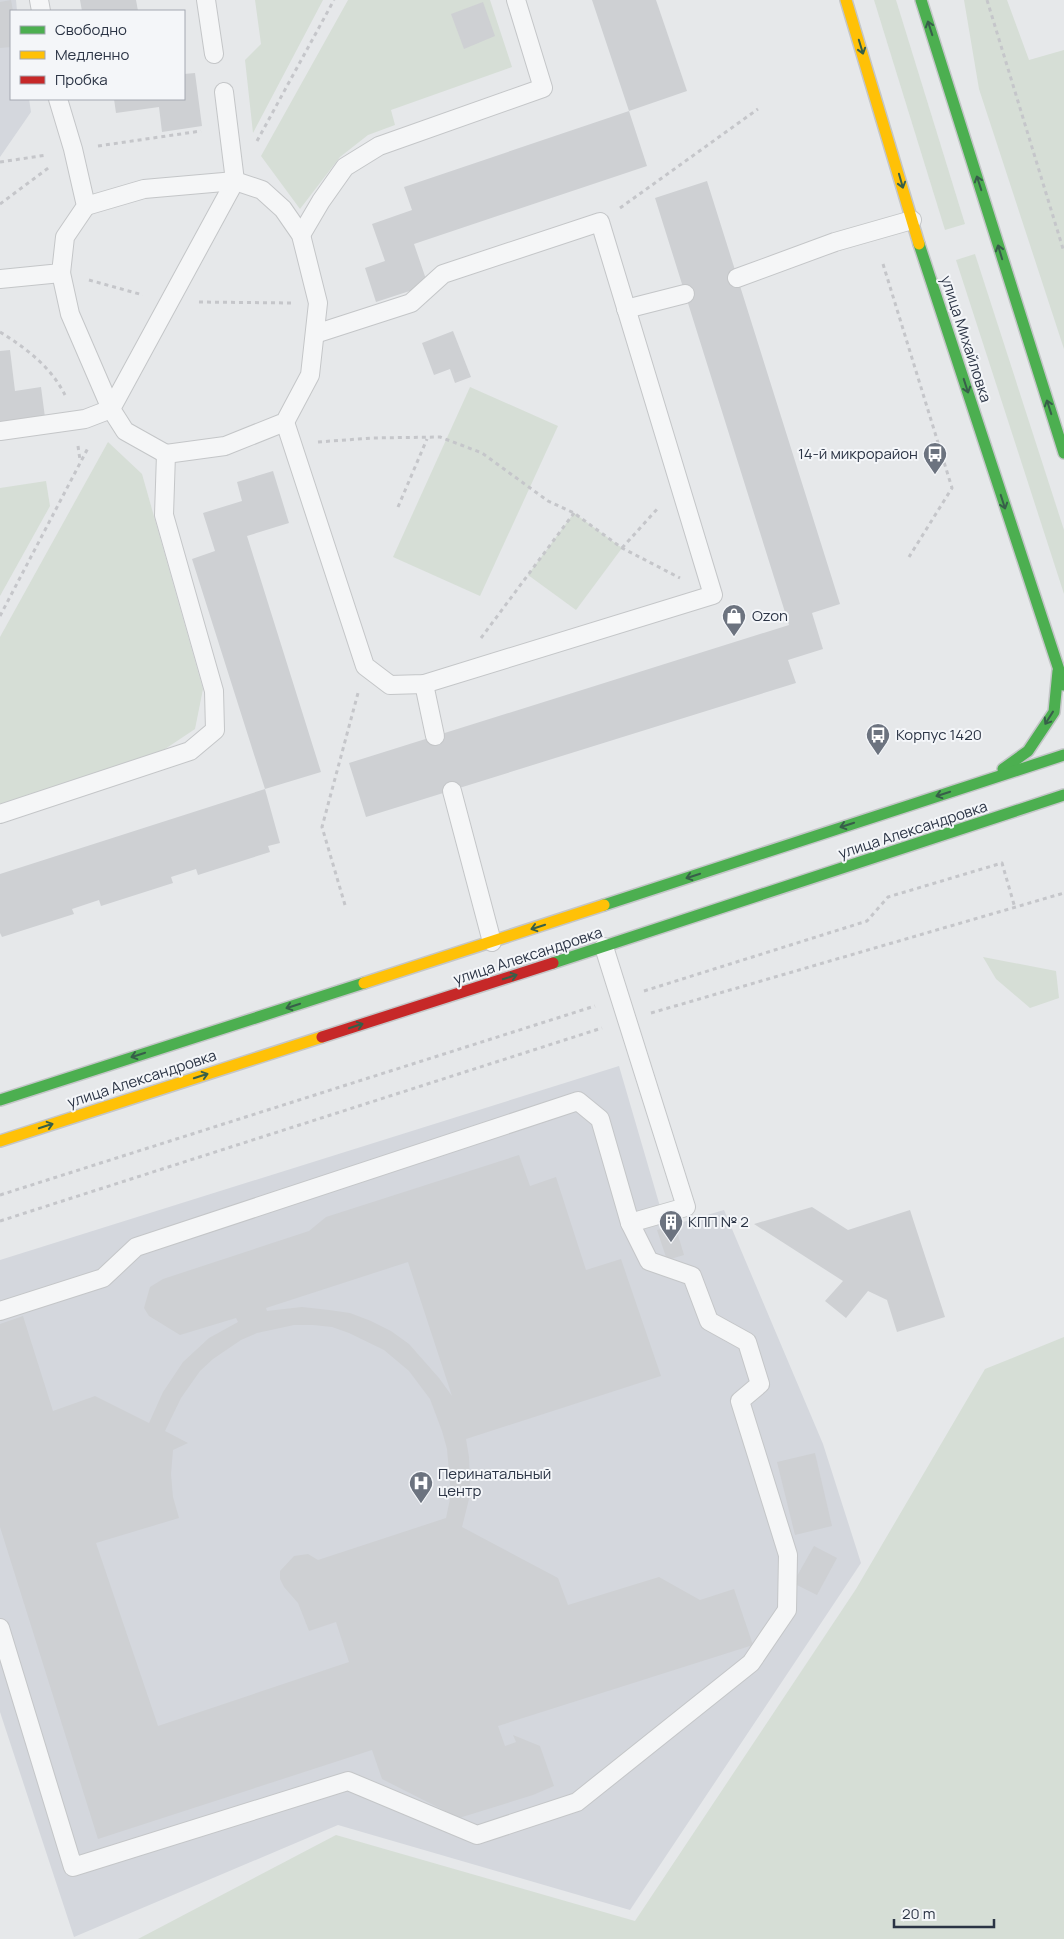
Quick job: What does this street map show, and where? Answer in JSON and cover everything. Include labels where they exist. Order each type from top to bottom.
[{"type":"main road","name":"улица Михайловка","points":[[846,0],[912,220],[1064,685]]},
{"type":"main road","points":[[921,0],[1064,453]]},
{"type":"main road","points":[[990,779],[1028,751],[1054,712],[1058,671]]},
{"type":"main road","name":"улица Александровка","points":[[0,1100],[1064,755]]},
{"type":"main road","name":"улица Александровка","points":[[0,1141],[604,947],[1064,795]]},
{"type":"main road","points":[[1018,811],[1055,809]]},
{"type":"lane","points":[[206,0],[214,54]]},
{"type":"lane","points":[[300,235],[320,201],[346,167],[379,146],[543,88],[516,0]]},
{"type":"lane","points":[[0,431],[85,419],[111,409],[235,181],[224,92]]},
{"type":"lane","points":[[58,100],[73,149],[86,206]]},
{"type":"lane","points":[[235,181],[262,190],[283,209],[300,235],[318,303],[310,375],[285,422],[225,446],[166,454],[125,431],[111,409],[70,314],[61,273],[65,237],[86,206],[144,189],[235,181]]},
{"type":"lane","points":[[737,278],[828,244],[912,220]]},
{"type":"lane","points":[[285,422],[365,666],[390,684],[424,684],[713,595],[600,222],[444,274],[411,303],[315,334]]},
{"type":"lane","points":[[0,279],[61,273]]},
{"type":"lane","points":[[626,309],[685,294]]},
{"type":"lane","points":[[0,814],[190,751],[215,730],[214,691],[164,515],[166,454]]},
{"type":"lane","points":[[424,684],[435,736]]},
{"type":"lane","points":[[452,790],[492,942]]},
{"type":"lane","points":[[604,947],[686,1207],[630,1223]]},
{"type":"lane","points":[[0,1311],[103,1278],[136,1247],[578,1102],[600,1119],[630,1223],[649,1261],[692,1276],[709,1321],[747,1342],[760,1384],[740,1401],[788,1555],[787,1610],[750,1663],[577,1802],[477,1835],[348,1781],[72,1867],[0,1628]]},
{"type":"path","points":[[256,142],[334,0]]},
{"type":"path","points":[[987,0],[1064,252]]},
{"type":"path","points":[[600,222],[758,109]]},
{"type":"path","points":[[0,162],[20,160],[73,149],[201,132]]},
{"type":"path","points":[[0,204],[73,149]]},
{"type":"path","points":[[883,264],[952,488],[909,557]]},
{"type":"path","points":[[0,332],[24,347],[57,379],[72,408],[80,460]]},
{"type":"path","points":[[0,616],[80,460],[111,409]]},
{"type":"path","points":[[293,444],[372,438],[440,437],[482,453],[548,501],[574,513],[622,548],[713,595]]},
{"type":"path","points":[[398,507],[427,438]]},
{"type":"path","points":[[622,548],[680,485]]},
{"type":"path","points":[[453,675],[574,513]]},
{"type":"path","points":[[345,905],[322,827],[365,666]]},
{"type":"path","points":[[0,1195],[867,921],[888,897],[1002,863],[1016,908]]},
{"type":"path","points":[[0,1221],[628,1019],[1064,893]]},
{"type":"shaded area","points":[[0,0],[16,0],[17,10],[10,10],[10,100],[29,100],[31,112],[0,157]]},
{"type":"shaded area","points":[[255,0],[323,0],[253,133],[245,60],[261,44]]},
{"type":"shaded area","points":[[348,0],[490,0],[512,67],[391,110],[395,125],[368,135],[340,157],[300,209],[261,156]]},
{"type":"shaded area","points":[[874,0],[896,0],[965,224],[945,230]]},
{"type":"shaded area","points":[[964,0],[1007,0],[1029,60],[1064,50],[1064,349],[979,89]]},
{"type":"shaded area","points":[[975,254],[1064,530],[1064,594],[956,260]]},
{"type":"shaded area","points":[[470,387],[558,426],[480,596],[393,557]]},
{"type":"shaded area","points":[[108,442],[142,474],[203,689],[195,729],[159,753],[0,804],[0,637]]},
{"type":"shaded area","points":[[46,481],[50,506],[0,596],[0,488]]},
{"type":"shaded area","points":[[574,513],[622,548],[576,610],[528,575]]},
{"type":"shaded area","points":[[983,957],[1056,971],[1059,998],[1030,1008],[996,979]]},
{"type":"shaded area","name":"Перинатальный центр","points":[[619,1066],[666,1227],[724,1210],[823,1444],[861,1563],[630,1910],[338,1825],[74,1937],[0,1712],[0,1260]]},
{"type":"shaded area","points":[[1064,1337],[1064,1939],[138,1939],[336,1835],[635,1921],[856,1589],[985,1369]]},
{"type":"building","points":[[11,0],[13,10],[10,10],[10,47],[0,48],[0,2]]},
{"type":"building","points":[[80,0],[136,0],[138,10],[82,10]]},
{"type":"building","points":[[592,0],[656,0],[687,91],[629,111]]},
{"type":"building","points":[[483,2],[495,36],[464,49],[451,14]]},
{"type":"building","points":[[195,73],[202,126],[162,132],[159,107],[116,113],[114,100],[185,100],[185,74]]},
{"type":"building","points":[[629,111],[647,166],[414,244],[428,285],[376,302],[365,268],[385,261],[372,224],[412,210],[404,187]]},
{"type":"building","points":[[707,181],[840,604],[812,613],[823,649],[788,660],[796,683],[366,817],[349,763],[789,625],[655,198]]},
{"type":"building","points":[[453,331],[471,377],[455,383],[450,369],[434,375],[422,343]]},
{"type":"building","points":[[10,350],[15,391],[41,387],[46,425],[0,430],[0,351]]},
{"type":"building","points":[[273,471],[289,523],[247,536],[321,772],[265,789],[192,559],[215,551],[203,513],[242,501],[237,482]]},
{"type":"building","points":[[265,789],[280,843],[268,846],[270,852],[198,875],[196,869],[171,877],[173,883],[101,906],[99,900],[72,909],[74,914],[2,937],[0,933],[0,874]]},
{"type":"building","points":[[519,1155],[530,1186],[556,1177],[586,1270],[621,1259],[661,1376],[466,1439],[470,1482],[469,1499],[462,1527],[558,1578],[568,1605],[659,1577],[700,1600],[734,1589],[753,1645],[498,1726],[505,1746],[516,1742],[513,1735],[540,1746],[554,1786],[533,1795],[459,1818],[382,1779],[372,1750],[98,1839],[0,1527],[0,1324],[23,1316],[53,1411],[95,1396],[149,1423],[163,1392],[183,1362],[209,1338],[238,1322],[236,1318],[180,1335],[149,1316],[144,1308],[150,1287],[163,1279],[309,1231],[326,1217]],"holes":[[[408,1262],[452,1396],[409,1344],[391,1331],[371,1321],[350,1313],[302,1307],[267,1311],[266,1308]],[[294,1325],[332,1327],[349,1333],[384,1350],[409,1371],[430,1399],[447,1449],[450,1499],[446,1518],[318,1560],[308,1554],[294,1556],[280,1571],[280,1579],[284,1587],[298,1603],[309,1631],[336,1622],[349,1662],[158,1726],[96,1543],[179,1518],[173,1497],[171,1474],[173,1450],[188,1443],[165,1431],[181,1398],[200,1371],[213,1359],[241,1340],[257,1333]]]},
{"type":"building","points":[[812,1207],[848,1230],[910,1210],[945,1317],[897,1332],[887,1300],[868,1291],[846,1318],[825,1301],[843,1281],[754,1224]]},
{"type":"building","name":"КПП № 2","points":[[675,1225],[684,1255],[667,1260],[657,1230]]},
{"type":"building","points":[[815,1453],[832,1526],[795,1535],[777,1462]]},
{"type":"building","points":[[814,1546],[837,1558],[817,1595],[793,1583]]},
{"type":"traffic: fast","points":[[921,0],[1064,453]]},
{"type":"traffic: fast","points":[[919,244],[1064,685]]},
{"type":"traffic: fast","points":[[1003,769],[1028,751],[1054,712],[1058,671]]},
{"type":"traffic: fast","points":[[604,905],[1064,755]]},
{"type":"traffic: fast","points":[[553,963],[1064,795]]},
{"type":"traffic: fast","points":[[0,1100],[364,983]]},
{"type":"traffic: slow","points":[[846,0],[919,244]]},
{"type":"traffic: slow","points":[[364,983],[604,905]]},
{"type":"traffic: slow","points":[[0,1141],[322,1037]]},
{"type":"traffic: jam","points":[[322,1037],[553,963]]},
{"type":"place","name":"14-й микрорайон","points":[[935,475]]},
{"type":"place","name":"Ozon","points":[[734,637]]},
{"type":"place","name":"Корпус 1420","points":[[878,756]]},
{"type":"place","name":"КПП № 2","points":[[671,1243]]},
{"type":"place","name":"Перинатальный центр","points":[[421,1504]]}]
